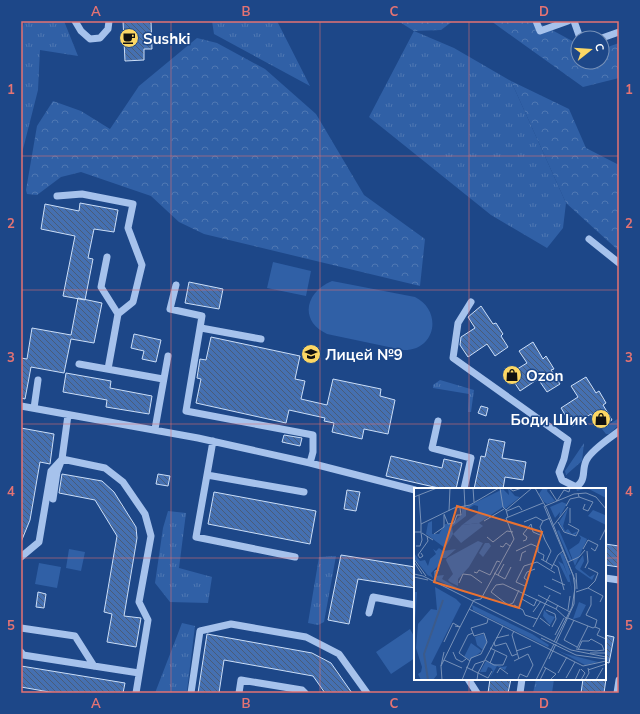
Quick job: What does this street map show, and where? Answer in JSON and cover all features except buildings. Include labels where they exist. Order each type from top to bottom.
[{"type":"lane","points":[[75,21],[81,31],[90,39],[100,38],[108,30],[109,21]]},
{"type":"lane","points":[[536,21],[540,30],[568,21]]},
{"type":"lane","points":[[57,196],[82,194],[133,204],[128,228],[142,265],[133,302],[118,314],[108,369]]},
{"type":"lane","points":[[588,239],[619,263]]},
{"type":"lane","points":[[107,257],[101,287],[118,314]]},
{"type":"lane","points":[[176,285],[170,309],[202,316],[186,410],[313,434],[313,452],[310,463]]},
{"type":"lane","points":[[471,302],[458,323],[453,358],[568,440],[564,459],[559,469],[559,475],[562,480],[574,488],[584,478],[587,459],[619,431]]},
{"type":"lane","points":[[201,328],[261,339]]},
{"type":"lane","points":[[155,429],[168,356]]},
{"type":"lane","points":[[79,364],[163,379]]},
{"type":"lane","points":[[34,408],[38,380]]},
{"type":"lane","points":[[21,406],[155,429],[213,441],[310,463],[414,490]]},
{"type":"lane","points":[[53,499],[57,472],[62,459],[68,415]]},
{"type":"lane","points":[[438,421],[432,448],[471,458],[464,488]]},
{"type":"lane","points":[[213,441],[196,537],[295,556]]},
{"type":"lane","points":[[21,557],[39,542],[52,471],[62,459]]},
{"type":"lane","points":[[62,459],[106,468],[123,482],[145,514],[151,536],[139,602],[148,620],[136,693]]},
{"type":"lane","points":[[207,474],[304,492]]},
{"type":"lane","points":[[606,578],[619,580]]},
{"type":"lane","points":[[369,613],[373,597],[414,605]]},
{"type":"lane","points":[[191,693],[200,631],[231,624],[306,637],[339,654],[364,692]]},
{"type":"lane","points":[[21,628],[75,636],[94,666]]},
{"type":"lane","points":[[21,652],[23,655],[139,673]]},
{"type":"lane","points":[[239,693],[242,680],[302,690],[304,693]]},
{"type":"lane","points":[[469,680],[477,693]]},
{"type":"lane","points":[[520,693],[522,680]]},
{"type":"lane","points":[[617,693],[619,680]]},
{"type":"green space","points":[[24,21],[64,21],[78,56],[40,50],[38,90],[21,157],[21,38]]},
{"type":"green space","points":[[212,21],[277,21],[310,86],[214,34]]},
{"type":"green space","points":[[398,21],[453,21],[441,30],[414,31]]},
{"type":"green space","points":[[491,21],[535,21],[570,40],[570,70],[610,70],[610,46],[619,43],[619,78],[583,87]]},
{"type":"green space","points":[[414,31],[454,48],[511,81],[566,203],[563,228],[547,248],[491,215],[369,117]]},
{"type":"green space","points":[[197,38],[217,43],[265,69],[316,114],[364,195],[425,239],[420,286],[204,234],[179,222],[151,196],[81,172],[61,177],[37,195],[27,194],[26,190],[37,126],[53,101],[81,111],[110,129],[139,86]]},
{"type":"green space","points":[[511,81],[569,109],[586,148],[619,165],[619,251],[566,203]]},
{"type":"green space","points":[[273,262],[311,271],[306,296],[267,288]]},
{"type":"green space","points":[[332,281],[415,297],[424,303],[430,311],[432,329],[429,337],[423,344],[414,349],[403,350],[327,334],[312,322],[309,314],[309,307],[311,299],[316,292]]},
{"type":"green space","points":[[440,380],[474,390],[471,412],[468,412],[469,394],[433,388],[433,385]]},
{"type":"green space","points":[[619,418],[619,425],[609,434],[606,434],[602,429]]},
{"type":"green space","points":[[584,443],[582,461],[566,475],[565,471]]},
{"type":"green space","points":[[168,511],[186,513],[179,568],[212,577],[208,603],[170,602],[155,583],[163,528]]},
{"type":"green space","points":[[69,549],[85,552],[81,571],[66,568]]},
{"type":"green space","points":[[336,556],[324,622],[318,625],[308,623],[319,557]]},
{"type":"green space","points":[[39,563],[61,567],[57,588],[35,584]]},
{"type":"green space","points":[[182,623],[195,626],[187,691],[185,693],[155,693]]},
{"type":"green space","points":[[410,629],[414,636],[414,659],[391,674],[376,652]]},
{"type":"green space","points":[[536,680],[554,680],[552,693],[533,693]]},
{"type":"place","name":"Sushki","points":[[129,38]]},
{"type":"place","name":"Лицей №9","points":[[311,354]]},
{"type":"place","name":"Ozon","points":[[512,375]]},
{"type":"place","name":"Боди Шик","points":[[601,419]]}]
